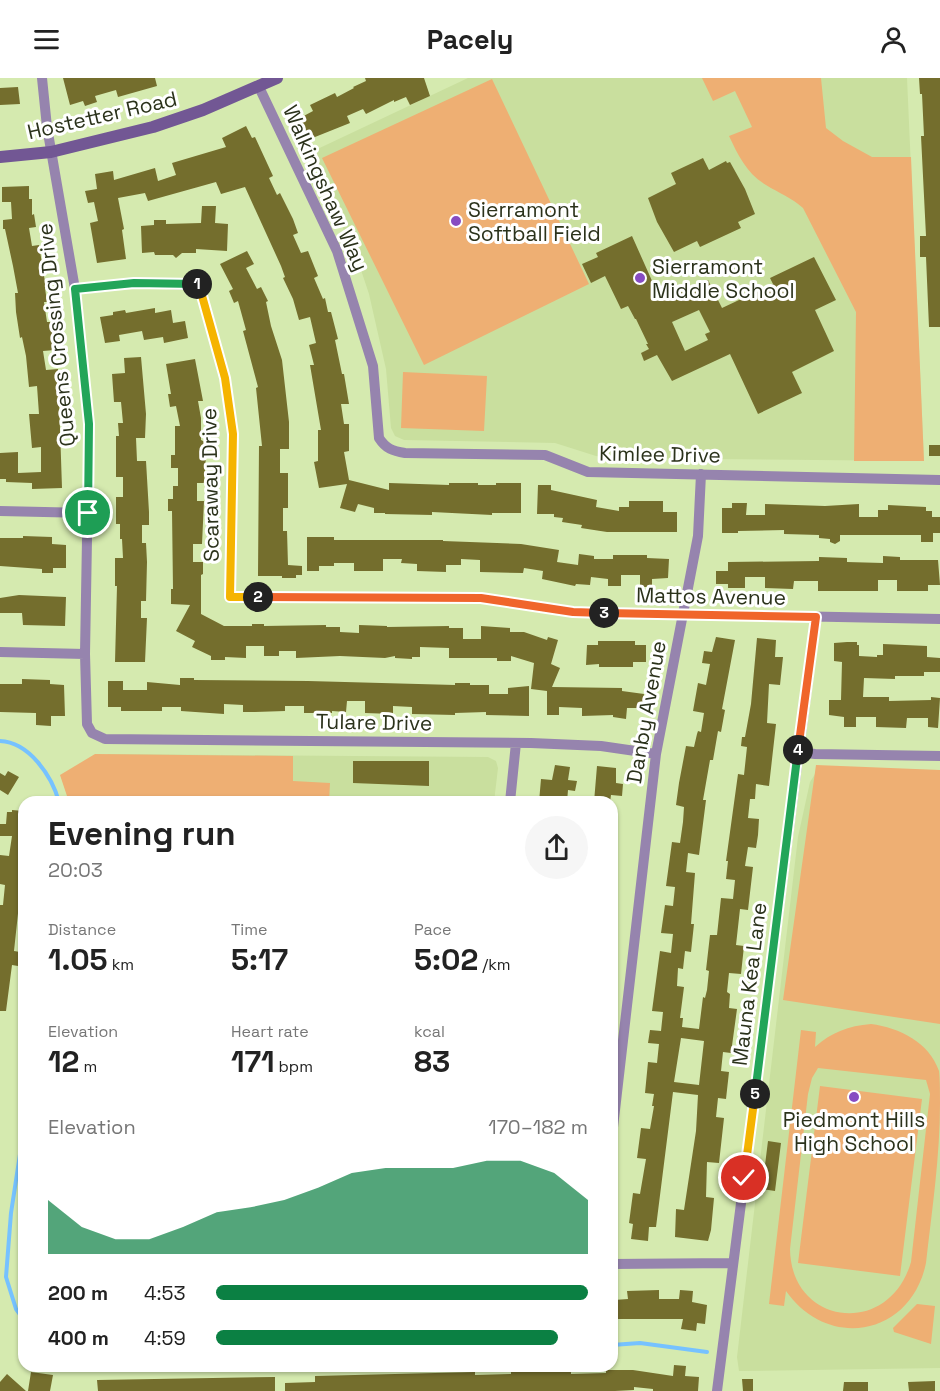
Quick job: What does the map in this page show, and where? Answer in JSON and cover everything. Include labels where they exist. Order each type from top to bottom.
[{"type":"main road","name":"Hostetter Road","points":[[0,157],[51,152],[153,127],[277,78]]},
{"type":"street","name":"Queens Crossing Drive","points":[[42,78],[46,127],[75,289],[89,424],[85,654],[87,724],[92,733]]},
{"type":"street","name":"Walkingshaw Way","points":[[259,87],[337,252],[373,366],[378,429],[384,446]]},
{"type":"street","name":"Scaraway Drive","points":[[75,289],[134,283],[199,285],[225,378],[233,434],[230,597]]},
{"type":"street","name":"Kimlee Drive","points":[[384,446],[393,451],[405,453],[545,455],[588,472],[940,480]]},
{"type":"street","name":"Danby Avenue","points":[[618,1084],[656,754],[698,536],[701,474]]},
{"type":"street","points":[[0,511],[88,513]]},
{"type":"street","name":"Mattos Avenue","points":[[230,597],[481,598],[573,612],[940,619]]},
{"type":"street","name":"Mauna Kea Lane","points":[[717,1391],[816,617]]},
{"type":"street","points":[[0,652],[85,654]]},
{"type":"street","name":"Tulare Drive","points":[[92,733],[105,739],[516,743],[601,746],[656,754]]},
{"type":"street","points":[[511,796],[516,743]]},
{"type":"street","points":[[798,752],[940,756]]},
{"type":"street","points":[[618,1264],[733,1263]]},
{"type":"shaded area","name":"Sierramont Middle School","points":[[468,78],[907,78],[924,461],[608,458],[555,443],[404,440],[395,436],[391,428],[386,369],[369,294],[358,261],[309,153]]},
{"type":"shaded area","points":[[702,78],[821,78],[826,128],[843,141],[872,157],[911,157],[924,461],[854,461],[856,312],[803,208],[759,181],[748,170],[736,150],[729,136],[752,127],[735,91],[713,101]]},
{"type":"shaded area","name":"Sierramont Softball Field","points":[[492,79],[589,284],[424,365],[322,158]]},
{"type":"shaded area","points":[[403,372],[487,376],[484,431],[401,428]]},
{"type":"shaded area","points":[[95,754],[293,756],[293,781],[330,783],[329,796],[67,796],[60,775]]},
{"type":"shaded area","points":[[108,754],[488,757],[496,761],[498,768],[495,796],[104,796]]},
{"type":"shaded area","points":[[816,765],[940,770],[940,1024],[783,1000]]},
{"type":"shaded area","name":"Piedmont Hills High School","points":[[817,771],[940,771],[940,1368],[739,1371],[737,1357],[798,837],[810,782]]},
{"type":"shaded area","points":[[863,1025],[882,1026],[903,1033],[921,1044],[934,1061],[940,1079],[939,1143],[926,1263],[917,1288],[904,1307],[886,1320],[866,1327],[845,1328],[823,1322],[803,1310],[786,1291],[784,1306],[769,1304],[801,1030],[816,1032],[815,1047],[834,1034]],"holes":[[[818,1068],[926,1080],[930,1094],[911,1262],[900,1286],[883,1303],[863,1312],[843,1313],[823,1307],[806,1294],[795,1275],[790,1249],[808,1094],[812,1078]]]},
{"type":"shaded area","points":[[820,1086],[922,1099],[900,1276],[798,1263]]},
{"type":"shaded area","points":[[917,1304],[935,1306],[931,1344],[894,1332],[893,1328]]},
{"type":"building","points":[[63,78],[155,78],[157,86],[118,97],[116,90],[95,96],[97,102],[85,106],[83,101],[70,105]]},
{"type":"building","points":[[365,78],[424,78],[430,96],[410,105],[406,97],[394,102],[394,100],[366,114],[363,109],[347,116],[350,123],[310,139],[300,118],[313,111],[310,105],[335,93],[337,97],[366,81]]},
{"type":"building","points":[[919,78],[940,78],[940,327],[929,327],[926,257],[920,257],[920,236],[926,236],[921,136],[924,136]]},
{"type":"building","points":[[18,87],[20,104],[0,105],[0,88]]},
{"type":"building","points":[[246,126],[252,138],[255,137],[273,176],[269,178],[277,195],[280,193],[293,219],[298,233],[293,235],[301,253],[308,251],[318,276],[314,278],[323,299],[325,298],[328,312],[331,312],[349,404],[341,404],[344,424],[349,424],[349,451],[344,452],[349,480],[389,490],[389,483],[496,485],[496,483],[521,483],[521,513],[385,514],[374,513],[374,508],[358,504],[355,512],[340,508],[347,484],[319,488],[314,462],[318,461],[318,430],[321,430],[310,365],[314,365],[309,345],[316,343],[310,317],[299,320],[293,299],[283,278],[285,277],[281,266],[245,187],[221,194],[216,182],[148,201],[145,193],[118,198],[124,229],[122,230],[126,259],[97,263],[90,223],[98,221],[94,202],[88,203],[85,191],[97,189],[95,174],[113,171],[114,180],[155,168],[158,181],[176,175],[172,163],[226,147],[222,138]]},
{"type":"building","points":[[703,158],[709,170],[726,161],[730,162],[745,189],[755,214],[738,222],[741,228],[700,247],[697,241],[674,252],[657,222],[648,198],[676,184],[671,173]]},
{"type":"building","points":[[29,186],[29,199],[32,199],[32,215],[34,214],[36,227],[29,228],[32,246],[39,245],[46,288],[47,302],[44,302],[47,322],[51,322],[55,350],[43,351],[46,370],[58,369],[62,488],[32,489],[32,483],[6,482],[6,479],[0,479],[0,453],[18,452],[18,473],[41,472],[41,447],[32,448],[29,414],[39,414],[37,386],[29,387],[26,356],[22,337],[20,338],[16,312],[15,293],[18,293],[5,229],[3,229],[3,220],[12,219],[11,202],[2,202],[2,187]]},
{"type":"building","points":[[202,206],[216,206],[215,223],[228,224],[227,251],[196,249],[196,253],[182,253],[176,258],[173,255],[155,255],[154,252],[142,253],[141,226],[154,225],[154,220],[166,220],[166,224],[201,223]]},
{"type":"building","points":[[632,236],[661,301],[708,280],[722,308],[773,284],[770,278],[814,257],[836,300],[815,310],[834,351],[792,372],[802,393],[758,414],[730,354],[672,381],[657,355],[644,361],[641,353],[649,349],[646,344],[648,344],[628,306],[621,309],[605,276],[591,283],[582,264],[598,257],[596,253]],"holes":[[[699,310],[710,332],[705,334],[708,340],[685,351],[672,322]]]},
{"type":"building","points":[[247,251],[254,264],[246,268],[257,289],[261,287],[268,301],[266,302],[271,326],[282,360],[289,422],[289,449],[280,449],[280,473],[288,473],[288,508],[283,508],[283,531],[287,531],[288,565],[302,566],[302,575],[296,575],[296,578],[258,576],[259,446],[262,446],[256,388],[258,387],[243,331],[246,330],[238,301],[234,303],[229,291],[233,289],[220,264]]},
{"type":"building","points":[[155,308],[155,313],[171,310],[173,323],[185,321],[188,338],[164,343],[163,337],[144,340],[142,331],[119,335],[120,341],[105,343],[100,317],[125,310],[126,313]]},
{"type":"building","points":[[141,357],[146,414],[145,438],[136,438],[137,461],[146,461],[149,512],[149,525],[142,525],[142,543],[146,543],[147,562],[146,601],[141,601],[141,618],[147,618],[145,662],[115,662],[117,586],[115,586],[115,558],[123,558],[120,524],[116,524],[116,497],[123,497],[123,477],[116,477],[116,436],[119,436],[118,423],[123,423],[121,402],[114,402],[112,374],[125,373],[124,358]]},
{"type":"building","points":[[195,359],[203,401],[198,401],[201,440],[207,443],[204,483],[197,483],[197,501],[204,501],[202,544],[193,544],[193,562],[203,562],[201,614],[224,626],[326,625],[326,627],[340,627],[340,632],[359,633],[359,625],[449,626],[449,628],[463,628],[463,639],[481,639],[481,626],[510,628],[510,632],[524,632],[547,640],[548,637],[558,640],[551,664],[560,668],[552,687],[622,688],[622,691],[644,694],[642,708],[627,708],[626,719],[613,717],[613,715],[582,716],[582,708],[559,707],[559,715],[547,715],[547,691],[531,689],[534,663],[511,656],[511,661],[497,661],[497,658],[449,658],[449,648],[420,647],[420,657],[412,657],[412,659],[395,658],[395,656],[296,658],[296,651],[279,651],[279,656],[264,656],[264,646],[246,646],[246,658],[225,657],[225,660],[211,660],[211,656],[192,647],[195,641],[176,631],[190,605],[171,604],[171,589],[173,589],[172,511],[168,511],[168,499],[173,499],[173,486],[178,486],[178,468],[171,468],[171,455],[175,455],[175,426],[180,426],[176,406],[170,407],[168,394],[171,394],[166,364]]},
{"type":"building","points":[[929,445],[940,445],[940,456],[929,456]]},
{"type":"building","points":[[538,485],[551,485],[551,490],[597,500],[596,507],[619,511],[619,507],[629,507],[629,501],[663,501],[663,512],[677,512],[677,532],[607,532],[562,522],[563,518],[554,517],[554,514],[537,514]]},
{"type":"building","points":[[732,503],[747,503],[746,515],[765,515],[765,504],[825,506],[859,504],[859,517],[878,517],[878,510],[888,510],[888,505],[926,507],[926,511],[932,511],[932,517],[940,517],[940,533],[933,533],[933,542],[921,542],[921,535],[840,535],[840,541],[835,544],[830,542],[830,539],[819,538],[819,535],[784,534],[784,530],[722,533],[722,508],[732,508]]},
{"type":"building","points":[[23,536],[52,537],[52,544],[66,545],[66,568],[53,568],[53,573],[42,573],[42,569],[0,566],[0,538],[23,538]]},
{"type":"building","points":[[307,537],[334,537],[334,540],[443,540],[521,544],[559,550],[557,562],[578,565],[579,554],[594,556],[594,559],[613,559],[613,555],[647,555],[647,558],[669,559],[668,578],[652,579],[652,587],[640,587],[640,575],[621,575],[621,586],[608,586],[608,579],[591,577],[590,585],[576,584],[575,586],[542,579],[543,571],[524,568],[523,573],[480,572],[480,560],[461,559],[461,565],[446,565],[446,572],[417,571],[417,564],[401,563],[402,559],[383,559],[383,571],[354,571],[354,563],[334,563],[334,566],[319,566],[319,571],[307,571]]},
{"type":"building","points":[[883,556],[900,557],[900,560],[938,560],[940,585],[928,585],[928,591],[897,591],[897,580],[878,580],[878,591],[818,591],[818,581],[794,581],[793,589],[765,588],[765,577],[745,577],[745,588],[728,588],[728,584],[716,584],[716,571],[728,571],[728,562],[819,561],[819,557],[847,558],[847,562],[883,563]]},
{"type":"building","points":[[19,595],[66,597],[65,626],[23,625],[22,613],[0,613],[0,598]]},
{"type":"building","points":[[716,637],[735,640],[722,709],[725,710],[721,732],[718,731],[713,760],[710,760],[703,800],[706,800],[699,855],[688,853],[686,872],[695,873],[691,924],[694,924],[691,952],[685,951],[683,969],[678,968],[677,986],[684,987],[680,1018],[683,1018],[682,1027],[699,1029],[703,997],[705,998],[707,990],[709,971],[706,970],[710,935],[717,935],[721,898],[733,899],[735,880],[726,879],[728,861],[726,861],[738,774],[744,775],[747,747],[741,746],[742,737],[745,737],[751,704],[757,638],[776,640],[775,657],[783,657],[780,685],[769,684],[767,723],[776,724],[769,786],[756,784],[755,799],[750,799],[748,818],[759,819],[758,835],[756,848],[748,847],[745,866],[753,867],[748,910],[740,909],[736,945],[744,946],[741,974],[729,973],[727,992],[730,994],[729,1008],[737,1009],[731,1053],[723,1052],[721,1071],[729,1072],[726,1099],[718,1098],[716,1117],[724,1118],[719,1163],[707,1162],[706,1197],[714,1198],[711,1230],[708,1241],[675,1237],[676,1209],[684,1210],[696,1131],[698,1095],[673,1092],[656,1227],[649,1227],[648,1241],[631,1239],[633,1224],[629,1223],[633,1193],[640,1194],[646,1159],[637,1158],[641,1128],[650,1129],[654,1106],[652,1106],[654,1094],[645,1093],[648,1062],[657,1063],[659,1044],[648,1043],[650,1030],[661,1031],[663,1012],[652,1011],[660,951],[671,953],[673,934],[661,933],[665,905],[673,906],[675,887],[666,886],[672,842],[680,843],[683,822],[684,807],[676,805],[679,783],[686,746],[694,747],[698,731],[701,732],[704,713],[693,711],[698,683],[706,685],[710,664],[702,663],[704,651],[712,652]],"holes":[[[681,1038],[704,1041],[699,1085],[674,1082]]]},
{"type":"building","points":[[598,641],[635,641],[635,645],[646,645],[646,662],[633,662],[633,667],[586,665],[587,645],[598,645]]},
{"type":"building","points":[[857,642],[859,656],[883,655],[883,644],[927,646],[927,657],[940,658],[940,672],[924,672],[924,676],[895,676],[895,679],[864,678],[863,697],[889,697],[889,701],[940,698],[938,728],[928,727],[928,718],[907,718],[906,728],[876,727],[876,717],[856,717],[856,727],[844,727],[844,717],[829,715],[829,700],[841,700],[842,662],[834,661],[834,643]]},
{"type":"building","points":[[180,678],[455,685],[455,683],[470,683],[470,685],[489,685],[489,694],[508,694],[508,688],[529,686],[529,716],[486,715],[486,712],[455,713],[455,715],[412,714],[412,707],[393,706],[393,714],[365,713],[365,701],[347,701],[346,712],[332,711],[332,713],[304,713],[304,706],[285,706],[285,711],[243,712],[243,705],[224,704],[224,714],[181,711],[181,707],[162,707],[162,711],[121,711],[121,707],[108,707],[108,681],[123,681],[123,690],[147,690],[147,682],[180,685]]},
{"type":"building","points":[[22,679],[50,680],[50,684],[64,685],[65,716],[51,716],[51,726],[36,725],[36,713],[0,712],[0,684],[22,684]]},
{"type":"building","points":[[353,761],[429,761],[429,786],[353,783]]},
{"type":"building","points":[[555,765],[570,767],[568,780],[577,781],[575,791],[568,790],[568,796],[540,796],[541,779],[552,780]]},
{"type":"building","points":[[597,766],[616,768],[616,783],[623,784],[622,796],[594,796]]},
{"type":"building","points":[[8,771],[19,777],[8,795],[0,790],[0,773],[5,776]]},
{"type":"building","points":[[12,810],[18,810],[18,913],[14,951],[18,952],[18,966],[12,965],[6,1011],[0,1011],[0,905],[3,905],[5,885],[0,884],[0,855],[9,856],[12,836],[0,836],[0,824],[6,824],[7,812],[12,812]]},
{"type":"building","points":[[768,1141],[781,1143],[775,1191],[762,1189]]},
{"type":"building","points":[[659,1290],[659,1299],[679,1299],[680,1290],[693,1291],[692,1302],[707,1305],[705,1324],[697,1323],[696,1331],[681,1329],[683,1319],[618,1319],[618,1300],[628,1299],[627,1291]]},
{"type":"building","points":[[674,1365],[686,1366],[685,1376],[699,1377],[698,1391],[653,1391],[653,1389],[634,1387],[634,1390],[615,1391],[285,1391],[285,1383],[315,1382],[315,1376],[475,1372],[475,1375],[511,1374],[511,1372],[571,1372],[571,1374],[633,1370],[673,1376]]},
{"type":"building","points":[[31,1372],[53,1375],[50,1391],[28,1391]]},
{"type":"building","points":[[7,1374],[26,1391],[0,1391],[0,1382]]},
{"type":"building","points":[[275,1377],[275,1391],[98,1391],[97,1380]]},
{"type":"building","points":[[742,1379],[753,1379],[753,1391],[743,1391]]},
{"type":"building","points":[[935,1381],[935,1391],[909,1391],[908,1382]]},
{"type":"building","points":[[844,1382],[868,1382],[868,1391],[843,1391]]},
{"type":"waterway","points":[[0,741],[11,743],[30,754],[45,772],[57,796]]},
{"type":"waterway","points":[[18,1167],[11,1213],[6,1277],[18,1312]]},
{"type":"waterway","points":[[618,1345],[640,1343],[707,1352]]},
{"type":"place","name":"Sierramont Softball Field","points":[[456,221]]},
{"type":"place","name":"Sierramont Middle School","points":[[640,278]]},
{"type":"place","name":"Piedmont Hills High School","points":[[854,1097]]},
{"type":"route","points":[[88,513],[89,424],[75,289],[134,283],[199,285],[225,378],[233,434],[230,597],[481,598],[573,612],[816,617],[744,1178]]}]
